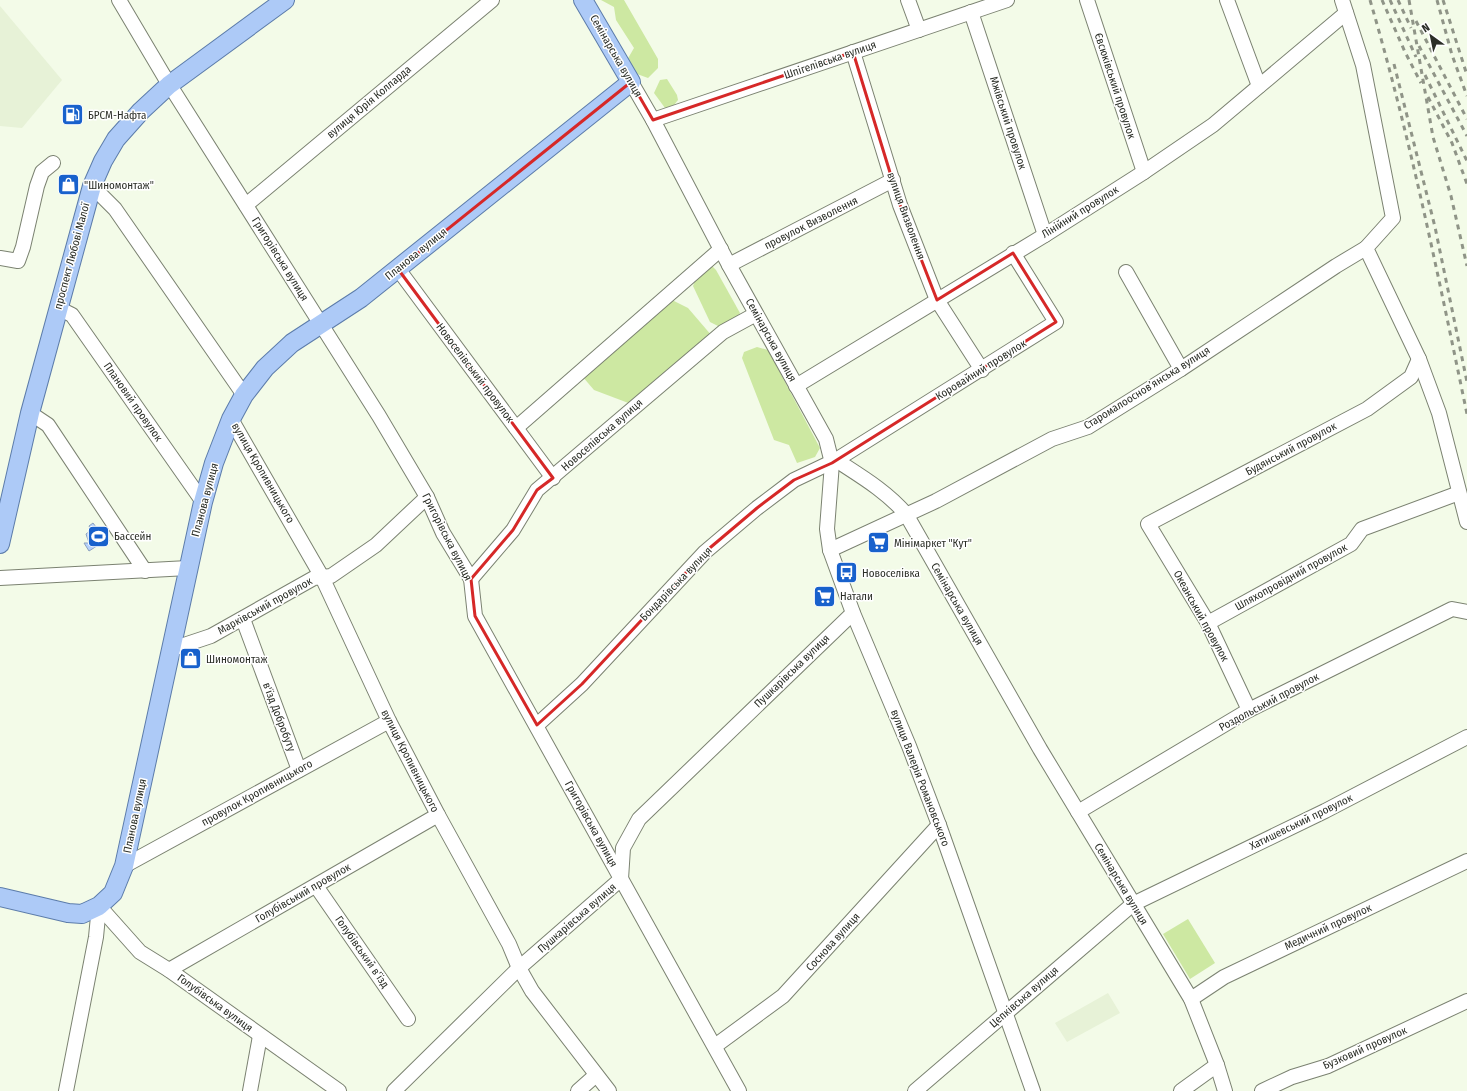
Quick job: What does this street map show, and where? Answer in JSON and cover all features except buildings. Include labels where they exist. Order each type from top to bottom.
[{"type":"main road","name":"проспект Любові Малої","points":[[0,544],[30,413],[92,186],[102,161],[116,139],[141,111],[169,85],[285,0]]},
{"type":"main road","name":"Семінарська вулиця","points":[[583,0],[631,82]]},
{"type":"main road","name":"Планова вулиця","points":[[99,906],[113,893],[124,866],[203,502],[214,463],[232,419],[244,395],[265,368],[292,343],[322,325],[361,298],[631,82]]},
{"type":"main road","points":[[0,897],[68,913],[82,914],[99,906]]},
{"type":"street","name":"Григорівська вулиця","points":[[119,0],[169,85],[380,416],[427,497],[443,533],[471,579],[475,616],[537,725],[621,880],[739,1091]]},
{"type":"street","name":"вулиця Юрія Колларда","points":[[246,205],[492,0]]},
{"type":"street","points":[[908,0],[919,30]]},
{"type":"street","name":"Шпігелівська вулиця","points":[[653,120],[1007,0]]},
{"type":"street","name":"Євсюківський провулок","points":[[1087,0],[1144,172]]},
{"type":"street","points":[[1227,0],[1259,86]]},
{"type":"street","name":"Лінійний провулок","points":[[796,386],[1013,253],[1045,235],[1144,172],[1213,125],[1259,86],[1344,7]]},
{"type":"street","name":"Старомалооснов’янська вулиця","points":[[830,550],[936,501],[1052,439],[1088,427],[1181,369],[1336,266],[1366,248],[1394,218],[1363,65],[1344,7]]},
{"type":"street","name":"Мжівський провулок","points":[[971,12],[1045,235]]},
{"type":"street","name":"вулиця Визволення","points":[[853,52],[900,205],[937,300],[982,370]]},
{"type":"street","name":"Семінарська вулиця","points":[[631,82],[653,120],[720,249],[826,439],[834,462],[880,488],[906,514],[1040,749],[1191,999],[1217,1065],[1225,1091]]},
{"type":"street","points":[[0,258],[18,261],[23,247],[37,186],[42,172],[53,163]]},
{"type":"street","name":"провулок Визволення","points":[[729,265],[893,180]]},
{"type":"street","points":[[92,186],[114,210],[244,395]]},
{"type":"street","points":[[1366,248],[1419,358],[1439,413],[1467,522]]},
{"type":"street","points":[[516,428],[720,249]]},
{"type":"street","name":"Коровайний провулок","points":[[834,462],[1056,322],[1013,253]]},
{"type":"street","name":"Новоселівський провулок","points":[[398,269],[553,478]]},
{"type":"street","points":[[1126,272],[1181,369]]},
{"type":"street","name":"Плановий провулок","points":[[58,308],[72,315],[203,502]]},
{"type":"street","name":"Новоселівська вулиця","points":[[471,579],[513,530],[537,490],[724,332],[756,314]]},
{"type":"street","name":"Будянський провулок","points":[[1148,524],[1367,409],[1411,377],[1419,358]]},
{"type":"street","points":[[30,413],[48,425],[145,571]]},
{"type":"street","name":"вулиця Кропивницького","points":[[232,419],[322,577],[389,720],[438,815],[509,944],[519,968],[532,991],[609,1091]]},
{"type":"street","name":"вулиця Валерія Романовського","points":[[834,462],[827,529],[830,550],[852,613],[909,746],[939,825],[1033,1091]]},
{"type":"street","name":"Бондарівська вулиця","points":[[537,725],[582,684],[706,552],[757,508],[794,480],[834,462]]},
{"type":"street","name":"Шляхопровідний провулок","points":[[1208,623],[1351,544],[1362,529],[1459,493]]},
{"type":"street","name":"Марківський провулок","points":[[172,650],[211,636],[314,578],[331,576],[376,544],[427,497]]},
{"type":"street","name":"Океанський провулок","points":[[1148,524],[1208,623],[1249,710]]},
{"type":"street","points":[[0,578],[188,568]]},
{"type":"street","name":"Роздольський провулок","points":[[1078,812],[1249,710],[1452,610],[1467,612]]},
{"type":"street","name":"Пушкарівська вулиця","points":[[394,1091],[519,968],[621,880],[623,848],[639,819],[852,613]]},
{"type":"street","name":"в'їзд Добробуту","points":[[243,619],[299,770]]},
{"type":"street","name":"провулок Кропивницького","points":[[124,866],[389,720]]},
{"type":"street","name":"Хатишевський провулок","points":[[1133,904],[1325,811],[1467,737]]},
{"type":"street","name":"Голубівський провулок","points":[[169,970],[438,815]]},
{"type":"street","name":"Соснова вулиця","points":[[715,1046],[783,996],[939,825]]},
{"type":"street","name":"Медичний провулок","points":[[1191,999],[1224,976],[1467,861]]},
{"type":"street","name":"Голубівський в’їзд","points":[[316,886],[408,1019]]},
{"type":"street","name":"Цепківська вулиця","points":[[915,1091],[1133,904]]},
{"type":"street","points":[[66,1091],[96,937],[99,906]]},
{"type":"street","name":"Голубівська вулиця","points":[[99,906],[140,952],[169,970],[339,1091]]},
{"type":"street","name":"Бузковий провулок","points":[[1262,1091],[1292,1077],[1328,1066],[1467,1001]]},
{"type":"street","points":[[250,1091],[260,1036]]},
{"type":"street","points":[[1181,1091],[1217,1065]]},
{"type":"street","points":[[578,1091],[596,1075]]},
{"type":"highlighted area","points":[[853,52],[900,205],[937,300],[1013,253],[1056,322],[832,463],[794,480],[757,508],[705,552],[582,684],[537,725],[475,616],[471,579],[513,530],[537,490],[553,478],[398,269],[631,82],[653,120]]},
{"type":"shaded area","points":[[0,6],[62,80],[22,128],[0,126]]},
{"type":"shaded area","points":[[1108,993],[1120,1013],[1067,1042],[1055,1023]]},
{"type":"green space","points":[[601,0],[624,0],[658,59],[658,68],[648,78],[637,74],[627,60],[634,48],[616,20],[614,7]]},
{"type":"green space","points":[[667,79],[677,95],[678,100],[674,105],[665,108],[654,93],[660,80]]},
{"type":"green space","points":[[712,266],[716,270],[740,313],[733,322],[722,328],[710,322],[693,286],[698,274]]},
{"type":"green space","points":[[672,300],[688,308],[712,336],[631,404],[594,390],[582,376]]},
{"type":"green space","points":[[757,347],[768,350],[820,448],[815,457],[797,463],[789,445],[774,440],[742,358],[744,352]]},
{"type":"green space","points":[[1188,919],[1215,963],[1190,979],[1163,934]]},
{"type":"water","name":"Бассейн","points":[[93,523],[96,527],[105,530],[109,541],[104,545],[100,544],[89,551],[84,543],[89,543],[86,534],[91,530],[89,526]]},
{"type":"railway","points":[[1370,0],[1411,154],[1467,414]]},
{"type":"railway","points":[[1382,0],[1405,52],[1421,83]]},
{"type":"railway","points":[[1390,0],[1416,57]]},
{"type":"railway","points":[[1398,0],[1411,28]]},
{"type":"railway","points":[[1409,0],[1433,137],[1451,196],[1467,266]]},
{"type":"railway","points":[[1437,0],[1452,55],[1467,96]]},
{"type":"railway","points":[[1443,0],[1467,75]]},
{"type":"railway","points":[[1416,21],[1467,119]]},
{"type":"railway","points":[[1419,46],[1467,136]]},
{"type":"railway","points":[[1394,64],[1435,227],[1467,382]]},
{"type":"railway","points":[[1425,75],[1467,161]]},
{"type":"railway","points":[[1428,97],[1452,143],[1467,184]]},
{"type":"place","name":"БРСМ-Нафта","points":[[73,115]]},
{"type":"place","name":"\"Шиномонтаж\"","points":[[68,185]]},
{"type":"place","name":"Бассейн","points":[[98,536]]},
{"type":"place","name":"Мінімаркет \"Кут\"","points":[[879,543]]},
{"type":"place","name":"Новоселівка","points":[[846,573]]},
{"type":"place","name":"Натали","points":[[824,596]]},
{"type":"place","name":"Шиномонтаж","points":[[191,659]]}]
